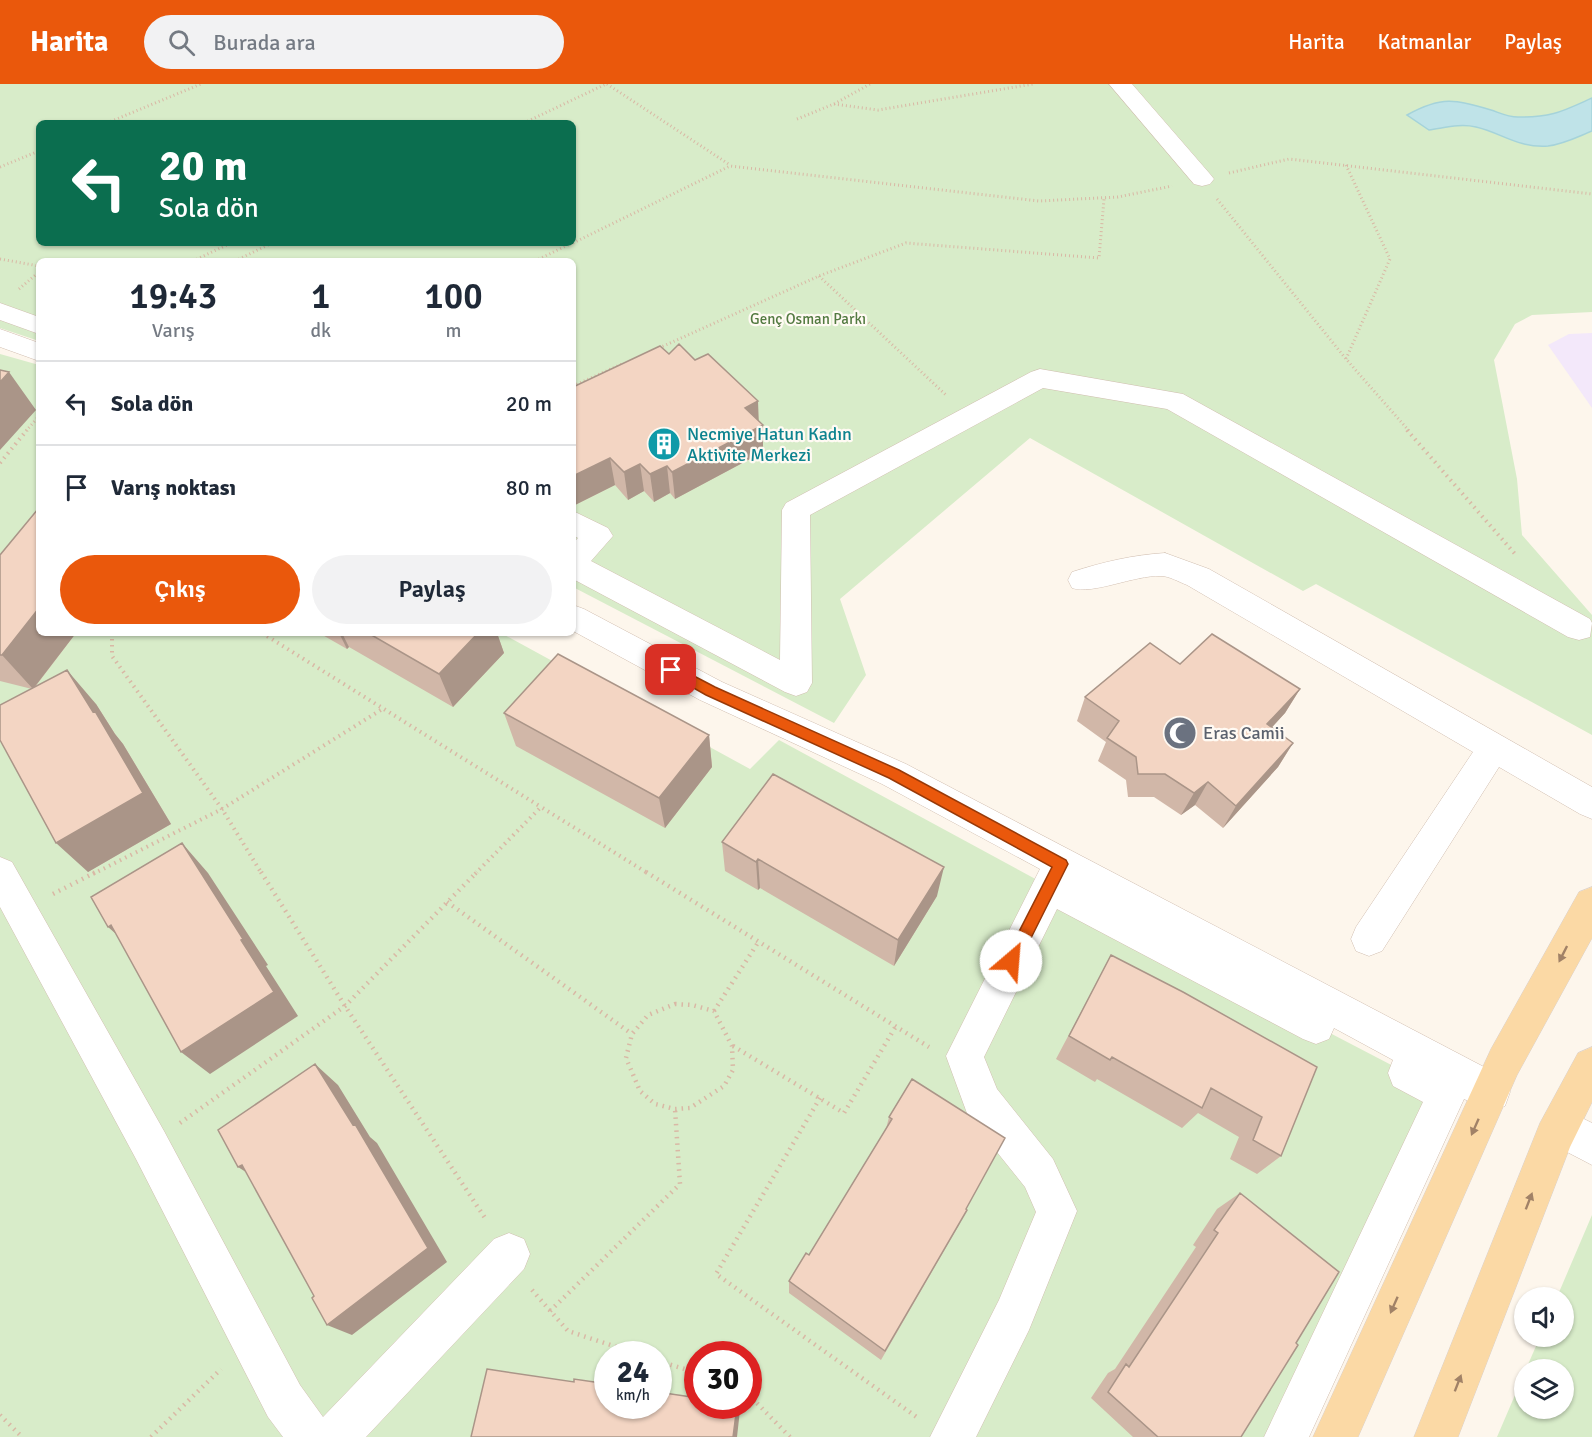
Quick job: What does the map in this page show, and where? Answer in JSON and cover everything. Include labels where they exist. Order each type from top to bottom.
[{"type":"main road","points":[[1335,1437],[1504,1062],[1592,903]]},
{"type":"main road","points":[[1436,1437],[1576,1136],[1574,1096],[1592,1066]]},
{"type":"street","points":[[1120,84],[1202,179]]},
{"type":"street","points":[[0,311],[36,325]]},
{"type":"street","points":[[0,338],[36,351]]},
{"type":"street","points":[[576,567],[796,683],[796,510],[1040,378],[1174,401],[1579,627]]},
{"type":"street","points":[[576,524],[598,536],[576,558]]},
{"type":"street","points":[[1083,580],[1130,567],[1165,564],[1198,577],[1592,804]]},
{"type":"street","points":[[576,619],[711,691],[894,774],[1063,879],[1447,1094],[1286,1437]]},
{"type":"street","points":[[1369,939],[1494,747]]},
{"type":"street","points":[[0,873],[150,1145],[284,1401],[310,1437]]},
{"type":"street","points":[[939,1430],[1014,1315],[1057,1211],[1039,1173],[982,1102],[965,1056],[1063,879]]},
{"type":"street","points":[[1063,879],[1491,1092]]},
{"type":"street","points":[[335,1437],[509,1254]]},
{"type":"path","points":[[114,120],[201,84]]},
{"type":"path","points":[[530,120],[606,84],[730,166],[1039,201],[1104,199],[1289,159],[1592,194]]},
{"type":"path","points":[[797,119],[834,104],[870,84]]},
{"type":"path","points":[[834,104],[879,110],[1033,84]]},
{"type":"path","points":[[0,167],[36,152]]},
{"type":"path","points":[[1346,164],[1390,260],[1346,359]]},
{"type":"path","points":[[576,242],[730,166]]},
{"type":"path","points":[[1202,179],[1346,359],[1517,556]]},
{"type":"path","points":[[658,348],[819,276],[906,243],[1099,258],[1104,199]]},
{"type":"path","points":[[199,258],[225,246]]},
{"type":"path","points":[[241,258],[266,246]]},
{"type":"path","points":[[541,258],[567,246]]},
{"type":"path","points":[[0,259],[36,265]]},
{"type":"path","points":[[819,276],[968,416]]},
{"type":"path","points":[[576,385],[626,362]]},
{"type":"path","points":[[0,463],[36,420]]},
{"type":"path","points":[[112,636],[112,656],[222,809],[345,1005],[539,1300],[568,1331],[598,1341]]},
{"type":"path","points":[[267,636],[971,1072]]},
{"type":"path","points":[[22,910],[222,809],[384,708]]},
{"type":"path","points":[[150,1145],[345,1005],[542,807]]},
{"type":"path","points":[[447,902],[632,1034]]},
{"type":"path","points":[[714,1011],[759,941]]},
{"type":"path","points":[[675,1004],[692,1005],[714,1011],[732,1046],[734,1070],[724,1086],[690,1108],[675,1109],[655,1104],[640,1091],[626,1058],[632,1034],[648,1016],[675,1004]]},
{"type":"path","points":[[732,1046],[844,1113],[896,1026]]},
{"type":"path","points":[[820,1098],[716,1274],[939,1430]]},
{"type":"path","points":[[550,1311],[680,1184],[675,1109]]},
{"type":"path","points":[[151,1437],[252,1339]]},
{"type":"path","points":[[762,1408],[790,1437]]},
{"type":"path","points":[[0,1415],[22,1437]]},
{"type":"shaded area","points":[[1592,333],[1592,408],[1548,345],[1569,334]]},
{"type":"green space","name":"Genç Osman Parkı","points":[[0,84],[1592,84],[1592,312],[1532,315],[1515,324],[1494,360],[1517,479],[1522,535],[1592,615],[1592,735],[1316,584],[1303,591],[1030,438],[840,599],[866,675],[834,723],[576,589],[576,258],[36,258],[36,340],[0,328]]},
{"type":"green space","points":[[0,354],[36,364],[36,636],[506,636],[750,769],[779,740],[1065,895],[1447,1094],[1285,1437],[0,1437]]},
{"type":"green space","points":[[1592,1215],[1592,1437],[1497,1437],[1514,1397],[1514,1419],[1574,1419],[1574,1359],[1530,1359],[1536,1347],[1574,1347],[1574,1287],[1561,1287]]},
{"type":"water","points":[[1592,98],[1592,131],[1548,146],[1527,145],[1470,126],[1429,130],[1407,115],[1439,102],[1449,101],[1468,103],[1511,116],[1529,117],[1565,110]]},
{"type":"building","name":"Necmiye Hatun Kadın Aktivite Merkezi","points":[[679,344],[695,360],[708,354],[758,401],[745,408],[763,425],[672,472],[667,466],[650,474],[640,464],[624,472],[610,458],[576,475],[576,386],[660,346],[669,354]]},
{"type":"building","points":[[0,370],[9,372],[0,382]]},
{"type":"building","points":[[36,511],[36,612],[2,655],[0,655],[0,555]]},
{"type":"building","name":"Eras Camii","points":[[1212,634],[1300,689],[1267,724],[1293,743],[1236,806],[1208,782],[1194,793],[1165,774],[1138,774],[1136,757],[1107,738],[1119,721],[1085,697],[1150,643],[1180,664]]},
{"type":"building","points":[[373,636],[475,636],[439,674]]},
{"type":"building","points":[[558,654],[709,735],[659,798],[504,713]]},
{"type":"building","points":[[67,670],[93,712],[95,711],[143,793],[56,843],[0,740],[0,705]]},
{"type":"building","points":[[773,774],[944,867],[898,940],[758,859],[756,862],[722,842]]},
{"type":"building","points":[[182,843],[274,992],[181,1052],[111,925],[108,927],[91,897]]},
{"type":"building","points":[[1111,955],[1183,992],[1317,1067],[1281,1156],[1253,1140],[1262,1117],[1211,1088],[1202,1108],[1112,1057],[1110,1060],[1069,1036]]},
{"type":"building","points":[[315,1064],[353,1125],[355,1124],[428,1248],[327,1325],[312,1298],[314,1296],[242,1165],[238,1167],[218,1130]]},
{"type":"building","points":[[912,1079],[1005,1138],[967,1210],[885,1351],[789,1281],[806,1253],[809,1255],[892,1119],[889,1117]]},
{"type":"building","points":[[1240,1193],[1339,1272],[1296,1343],[1298,1345],[1241,1437],[1158,1437],[1108,1392],[1126,1364],[1129,1367],[1218,1233],[1214,1230]]},
{"type":"building","points":[[487,1369],[574,1382],[574,1379],[594,1382],[594,1419],[672,1419],[672,1394],[684,1396],[684,1419],[735,1419],[733,1437],[471,1437]]},
{"type":"place","name":"Necmiye Hatun Kadın Aktivite Merkezi","points":[[664,444]]},
{"type":"place","name":"Eras Camii","points":[[1180,733]]},
{"type":"route","points":[[671,670],[711,691],[894,774],[1061,864],[1011,961]]}]
